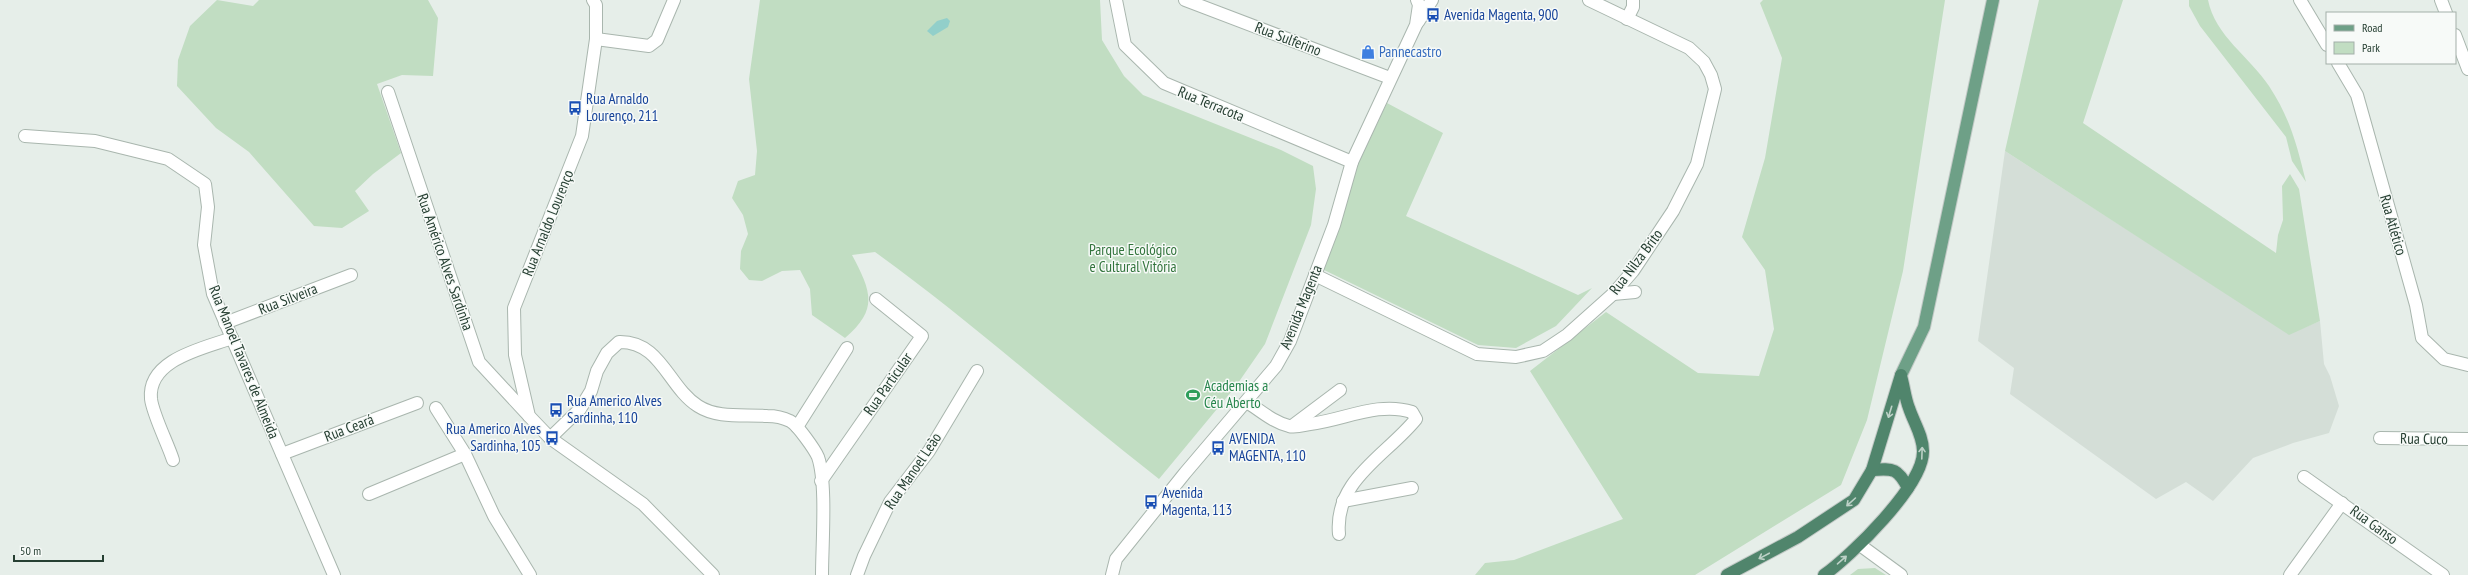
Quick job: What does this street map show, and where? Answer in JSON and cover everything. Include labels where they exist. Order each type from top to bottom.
[{"type":"highway","points":[[1727,575],[1834,515],[1854,500],[1872,470],[1901,375]]},
{"type":"highway","points":[[1824,575],[1860,545],[1908,488],[1921,467],[1923,452],[1921,436],[1908,408],[1901,375]]},
{"type":"highway","points":[[1872,470],[1889,468],[1900,474],[1908,488]]},
{"type":"main road","points":[[1901,375],[1924,327],[1993,0]]},
{"type":"street","name":"Rua Arnaldo Lourenço","points":[[529,416],[515,355],[514,308],[557,205],[582,136],[596,39],[596,5],[593,0]]},
{"type":"street","points":[[596,39],[649,46],[657,40],[674,0]]},
{"type":"street","name":"Rua Terracota","points":[[1116,0],[1125,45],[1164,84],[1352,162]]},
{"type":"street","name":"Rua Sulferino","points":[[1185,0],[1390,78]]},
{"type":"street","name":"Avenida Magenta","points":[[1112,575],[1116,559],[1185,473],[1247,402],[1276,366],[1290,341],[1334,225],[1352,162],[1416,25],[1419,4],[1417,0]]},
{"type":"street","points":[[1416,25],[1432,0]]},
{"type":"street","points":[[1627,19],[1633,7],[1633,0]]},
{"type":"street","points":[[2300,0],[2326,43]]},
{"type":"street","points":[[2440,0],[2446,12]]},
{"type":"street","name":"Rua Nilza Brito","points":[[1315,275],[1478,354],[1516,358],[1543,351],[1567,335],[1613,294],[1633,271],[1673,211],[1697,164],[1713,105],[1715,89],[1711,75],[1704,62],[1689,48],[1627,19],[1595,1]]},
{"type":"street","points":[[2456,38],[2468,69]]},
{"type":"street","name":"Rua Atlético","points":[[2339,64],[2356,95],[2416,305],[2422,338],[2444,359],[2468,365]]},
{"type":"street","name":"Rua Américo Alves Sardinha","points":[[388,92],[479,362],[529,416]]},
{"type":"street","name":"Rua Manoel Tavares de Almeida","points":[[25,136],[95,141],[168,158],[204,184],[208,207],[204,245],[213,294],[334,575]]},
{"type":"street","name":"Rua Silveira","points":[[226,323],[351,275]]},
{"type":"street","points":[[1613,294],[1635,292]]},
{"type":"street","name":"Rua Particular","points":[[821,481],[922,336],[876,299]]},
{"type":"street","points":[[173,460],[151,399],[154,382],[165,366],[175,360],[232,338]]},
{"type":"street","points":[[550,438],[580,409],[591,391],[597,371],[607,353],[619,342],[630,342],[650,353],[660,361],[682,391],[698,406],[721,414],[768,416],[791,421],[818,456],[821,481],[822,575]]},
{"type":"street","points":[[797,427],[847,348]]},
{"type":"street","name":"Rua Manoel Leão","points":[[858,575],[864,556],[890,502],[929,451],[977,372]]},
{"type":"street","points":[[1291,427],[1340,390]]},
{"type":"street","points":[[1247,402],[1274,420],[1291,427],[1324,423],[1372,410],[1396,407],[1412,412],[1416,420],[1402,436],[1373,459],[1357,479],[1343,501],[1338,516],[1339,534]]},
{"type":"street","name":"Rua Ceará","points":[[282,454],[417,403]]},
{"type":"street","points":[[436,408],[465,454],[494,516],[530,575]]},
{"type":"street","points":[[529,416],[550,438],[643,504],[713,575]]},
{"type":"street","name":"Rua Cuco","points":[[2380,438],[2468,439]]},
{"type":"street","points":[[369,494],[465,454]]},
{"type":"street","name":"Rua Ganso","points":[[2304,477],[2443,575]]},
{"type":"street","points":[[1343,501],[1412,488]]},
{"type":"street","points":[[2290,575],[2342,503]]},
{"type":"street","points":[[1860,545],[1901,575]]},
{"type":"shaded area","points":[[2005,151],[2289,334],[2320,321],[2324,364],[2330,376],[2339,406],[2329,433],[2293,443],[2253,458],[2213,501],[2186,482],[2156,499],[2010,394],[2014,368],[1978,341]]},
{"type":"green space","points":[[217,0],[253,6],[259,0],[428,0],[438,18],[433,76],[402,75],[377,84],[401,153],[373,174],[355,191],[369,211],[342,228],[314,226],[249,152],[216,128],[177,86],[178,60],[190,26]]},
{"type":"green space","name":"Parque Ecológico e Cultural Vitória","points":[[760,0],[1100,0],[1102,40],[1124,76],[1143,95],[1281,150],[1313,166],[1316,189],[1311,225],[1265,344],[1236,386],[1159,479],[948,307],[875,252],[852,255],[864,279],[868,299],[867,308],[863,318],[856,328],[845,338],[812,315],[810,289],[800,270],[782,271],[762,281],[749,280],[740,269],[741,251],[748,234],[743,215],[732,198],[738,181],[755,175],[757,151],[749,79]]},
{"type":"green space","points":[[1763,0],[1945,0],[1903,271],[1867,420],[1841,485],[1695,575],[1475,575],[1485,563],[1514,560],[1623,519],[1530,371],[1606,312],[1698,373],[1759,376],[1774,329],[1765,270],[1742,237],[1765,158],[1782,58],[1760,3]]},
{"type":"green space","points":[[2039,0],[2123,0],[2083,123],[2276,253],[2278,235],[2283,220],[2282,186],[2290,174],[2299,189],[2320,321],[2289,335],[2005,151]]},
{"type":"green space","points":[[2189,0],[2208,0],[2212,13],[2225,35],[2269,86],[2288,121],[2306,182],[2292,161],[2286,137],[2200,26],[2189,6]]},
{"type":"green space","points":[[1387,103],[1443,133],[1406,216],[1578,295],[1592,288],[1556,326],[1516,348],[1478,345],[1320,268],[1358,164]]},
{"type":"green space","points":[[1875,568],[1886,575],[1850,575],[1858,569]]},
{"type":"water","points":[[947,18],[950,21],[948,27],[933,36],[927,31],[937,21]]},
{"type":"place","name":"Avenida Magenta, 900","points":[[1433,15]]},
{"type":"place","name":"Pannecastro","points":[[1368,52]]},
{"type":"place","name":"Rua Arnaldo Lourenço, 211","points":[[575,108]]},
{"type":"place","name":"Academias a Céu Aberto","points":[[1193,395]]},
{"type":"place","name":"Rua Americo Alves Sardinha, 110","points":[[556,410]]},
{"type":"place","name":"Rua Americo Alves Sardinha, 105","points":[[552,438]]},
{"type":"place","name":"AVENIDA MAGENTA, 110","points":[[1218,448]]},
{"type":"place","name":"Avenida Magenta, 113","points":[[1151,502]]}]
